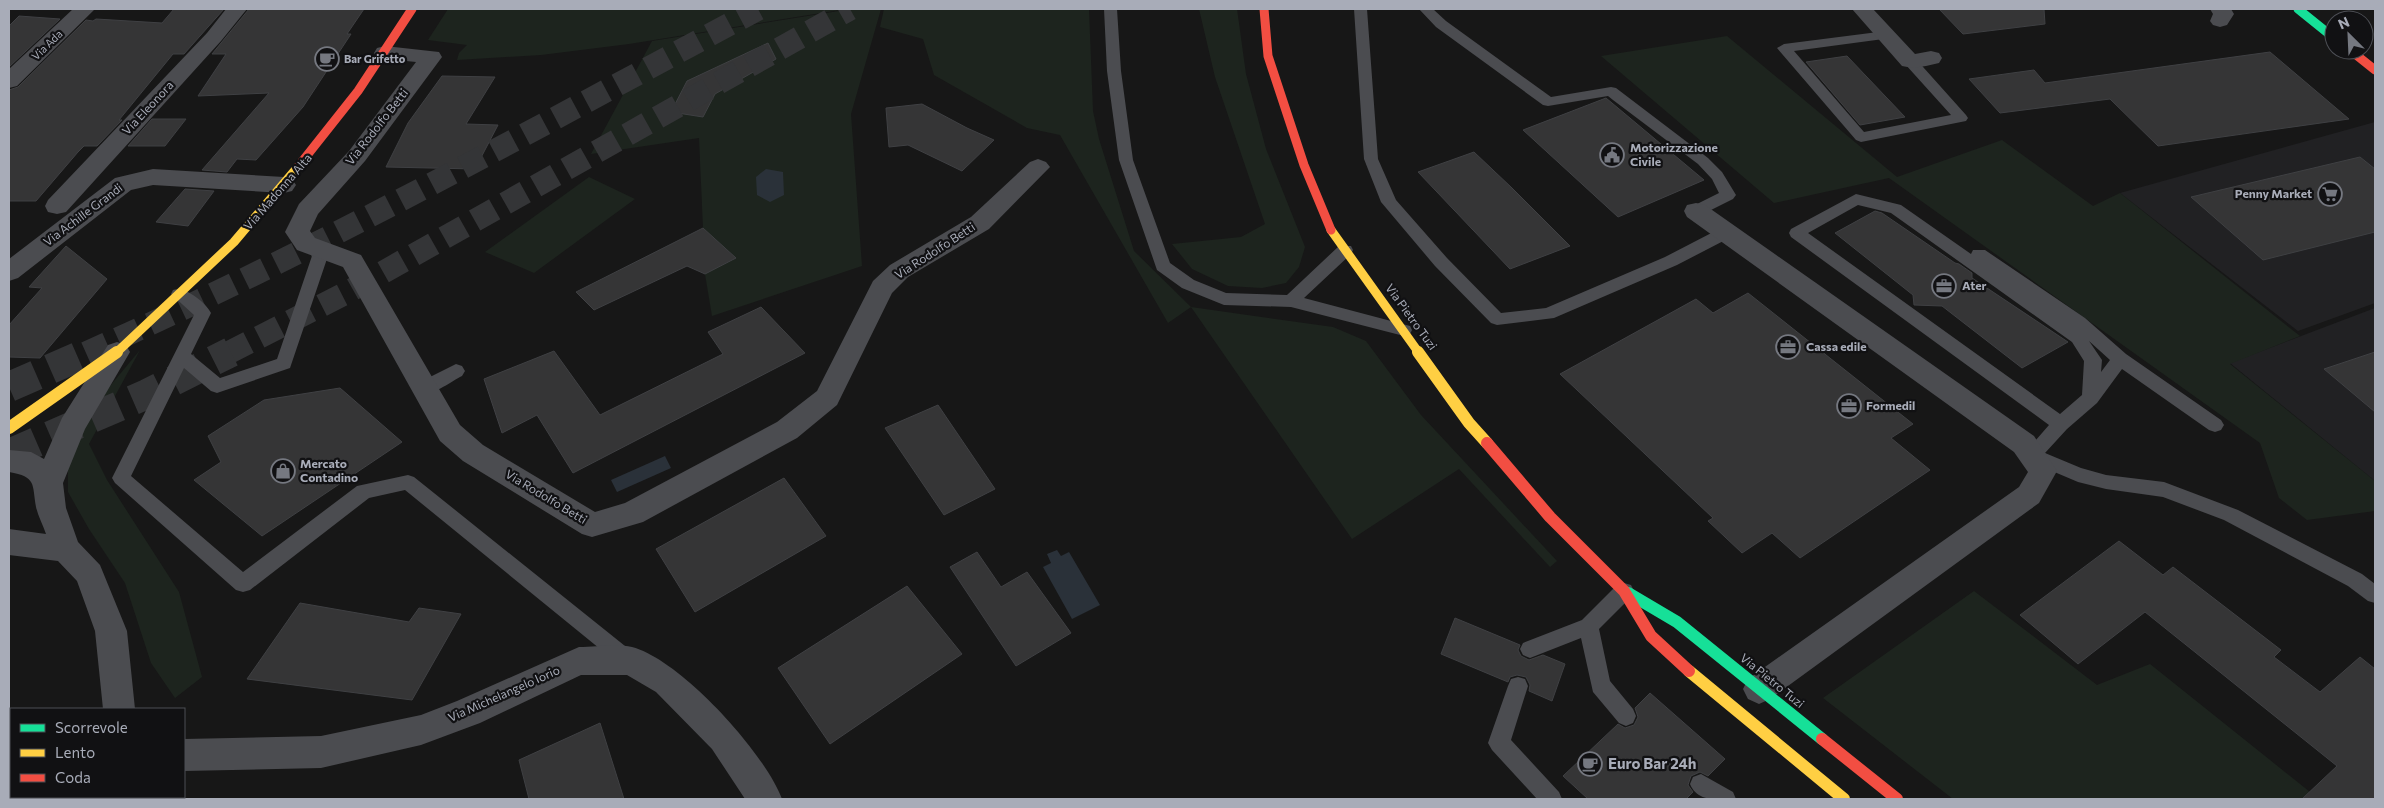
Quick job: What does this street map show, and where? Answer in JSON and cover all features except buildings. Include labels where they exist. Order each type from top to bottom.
[{"type":"main road","name":"Via Madonna Alta","points":[[9,428],[117,352],[234,242],[336,123],[385,53],[412,9]]},
{"type":"main road","name":"Via Pietro Tuzi","points":[[1264,9],[1268,56],[1304,165],[1333,234],[1404,330],[1469,423],[1550,517],[1624,591],[1651,636],[1696,677],[1844,799]]},
{"type":"main road","points":[[2298,9],[2324,30]]},
{"type":"main road","points":[[2362,60],[2375,70]]},
{"type":"main road","name":"Via Pietro Tuzi","points":[[1624,591],[1677,622],[1897,799]]},
{"type":"street","name":"Via Ada","points":[[9,81],[84,9]]},
{"type":"street","name":"Via Eleonora","points":[[57,206],[214,37],[237,9]]},
{"type":"street","points":[[1862,9],[1910,61],[1931,58]]},
{"type":"street","name":"Via Rodolfo Betti","points":[[385,53],[430,57],[357,156],[308,210],[297,232],[306,244],[352,260],[450,434],[467,448],[592,525],[633,513],[787,430],[827,398],[882,288],[899,271],[980,222],[1038,167]]},
{"type":"street","name":"Via Achille Grandi","points":[[9,272],[123,184],[153,177],[284,185]]},
{"type":"street","points":[[1696,211],[2024,444],[2043,471],[2029,496],[1759,689]]},
{"type":"street","name":"Via Madonna Alta","points":[[117,352],[72,426],[49,483],[51,508],[66,548],[88,574],[111,630],[119,708]]},
{"type":"street","points":[[9,461],[31,464],[49,483]]},
{"type":"street","points":[[9,542],[66,548]]},
{"type":"street","name":"Via Michelangelo Iorio","points":[[185,755],[321,752],[421,730],[468,712],[578,660],[631,661],[667,682],[724,738],[765,799]]},
{"type":"lane","points":[[1110,9],[1114,71],[1126,160],[1163,266],[1188,284],[1224,299],[1291,302],[1404,330]]},
{"type":"lane","points":[[1360,9],[1371,159],[1389,202],[1440,262],[1497,319],[1548,314],[1671,261],[1727,232]]},
{"type":"lane","points":[[1426,9],[1441,24],[1548,102],[1611,91],[1669,136],[1706,161],[1725,186],[1728,195],[1696,211]]},
{"type":"lane","points":[[1886,35],[1784,48],[1860,137],[1961,118],[1910,61]]},
{"type":"lane","points":[[2061,424],[1797,233],[1856,199],[1898,198],[2079,322],[2120,359],[2215,425]]},
{"type":"lane","points":[[1856,199],[1896,209],[2078,338],[2093,360],[2091,398]]},
{"type":"lane","points":[[182,356],[218,386],[284,363],[322,250]]},
{"type":"lane","points":[[1291,302],[1345,250]]},
{"type":"lane","points":[[179,294],[203,313],[121,478],[243,584],[364,491],[408,482],[631,661]]},
{"type":"lane","points":[[2120,359],[2091,398],[2061,424],[2032,455],[2078,475],[2106,482],[2164,490],[2231,515],[2355,580],[2375,595]]},
{"type":"lane","points":[[424,388],[456,372]]},
{"type":"lane","points":[[1530,649],[1589,626],[1624,591]]},
{"type":"lane","points":[[1589,626],[1600,684],[1626,716]]},
{"type":"lane","points":[[1518,686],[1499,743],[1551,799]]},
{"type":"lane","points":[[1701,784],[1725,799]]},
{"type":"shaded area","points":[[448,9],[846,9],[629,44],[541,55],[457,60],[459,53],[467,45],[428,40]]},
{"type":"shaded area","points":[[851,9],[881,9],[851,114],[862,266],[712,316],[705,274],[736,258],[703,228],[699,138],[591,154],[652,41]]},
{"type":"shaded area","points":[[884,9],[1089,9],[1093,111],[1099,139],[1134,251],[1191,307],[1168,323],[1060,135],[1027,128],[934,75],[923,39],[880,27]]},
{"type":"shaded area","points":[[1199,9],[1237,9],[1246,74],[1266,149],[1305,247],[1299,267],[1286,283],[1262,288],[1228,286],[1192,269],[1172,244],[1241,237],[1265,224],[1215,77]]},
{"type":"shaded area","points":[[1727,36],[1897,177],[2002,140],[2093,206],[2120,193],[2300,336],[2230,364],[2375,481],[2375,511],[2307,520],[2279,498],[2260,443],[1889,178],[1774,203],[1601,56]]},
{"type":"shaded area","points":[[2375,122],[2375,303],[2298,331],[2120,193]]},
{"type":"shaded area","points":[[766,169],[783,172],[784,195],[770,202],[757,195],[756,177]]},
{"type":"shaded area","points":[[589,177],[635,199],[534,273],[485,252]]},
{"type":"shaded area","points":[[1191,307],[1333,327],[1366,341],[1421,415],[1557,561],[1550,567],[1459,469],[1352,539]]},
{"type":"shaded area","points":[[2375,308],[2375,481],[2230,363]]},
{"type":"shaded area","points":[[140,350],[89,444],[107,480],[179,592],[202,677],[175,698],[151,663],[125,583],[89,529],[68,492],[68,463],[90,410]]},
{"type":"shaded area","points":[[665,456],[671,468],[617,492],[611,480]]},
{"type":"shaded area","points":[[1057,550],[1061,556],[1069,552],[1100,605],[1072,619],[1043,567],[1051,563],[1047,554]]},
{"type":"shaded area","points":[[1974,591],[2097,685],[2150,664],[2310,792],[2302,799],[1953,799],[1823,698]]},
{"type":"tunnel","points":[[86,353],[172,314],[341,231],[758,9]]},
{"type":"tunnel","points":[[228,353],[348,292],[850,9]]},
{"type":"tunnel","points":[[9,387],[89,352]]},
{"type":"tunnel","points":[[9,454],[147,394],[231,352]]},
{"type":"traffic: fast","points":[[2298,9],[2324,30]]},
{"type":"traffic: fast","points":[[1628,593],[1677,622],[1822,739]]},
{"type":"traffic: slow","points":[[9,428],[117,352],[234,242],[297,168]]},
{"type":"traffic: slow","points":[[1331,230],[1469,423],[1487,443]]},
{"type":"traffic: slow","points":[[1689,671],[1844,799]]},
{"type":"traffic: jam","points":[[297,168],[358,91],[412,9]]},
{"type":"traffic: jam","points":[[1264,9],[1268,56],[1304,165],[1331,230]]},
{"type":"traffic: jam","points":[[2362,60],[2375,70]]},
{"type":"traffic: jam","points":[[1487,443],[1550,517],[1624,591],[1651,636],[1689,671]]},
{"type":"traffic: jam","points":[[1822,739],[1897,799]]},
{"type":"place","name":"Bar Grifetto","points":[[327,59]]},
{"type":"place","name":"Motorizzazione Civile","points":[[1612,155]]},
{"type":"place","name":"Penny Market","points":[[2330,194]]},
{"type":"place","name":"Ater","points":[[1944,286]]},
{"type":"place","name":"Cassa edile","points":[[1788,347]]},
{"type":"place","name":"Formedil","points":[[1849,406]]},
{"type":"place","name":"Mercato Contadino","points":[[283,471]]},
{"type":"place","name":"Euro Bar 24h","points":[[1590,764]]}]
